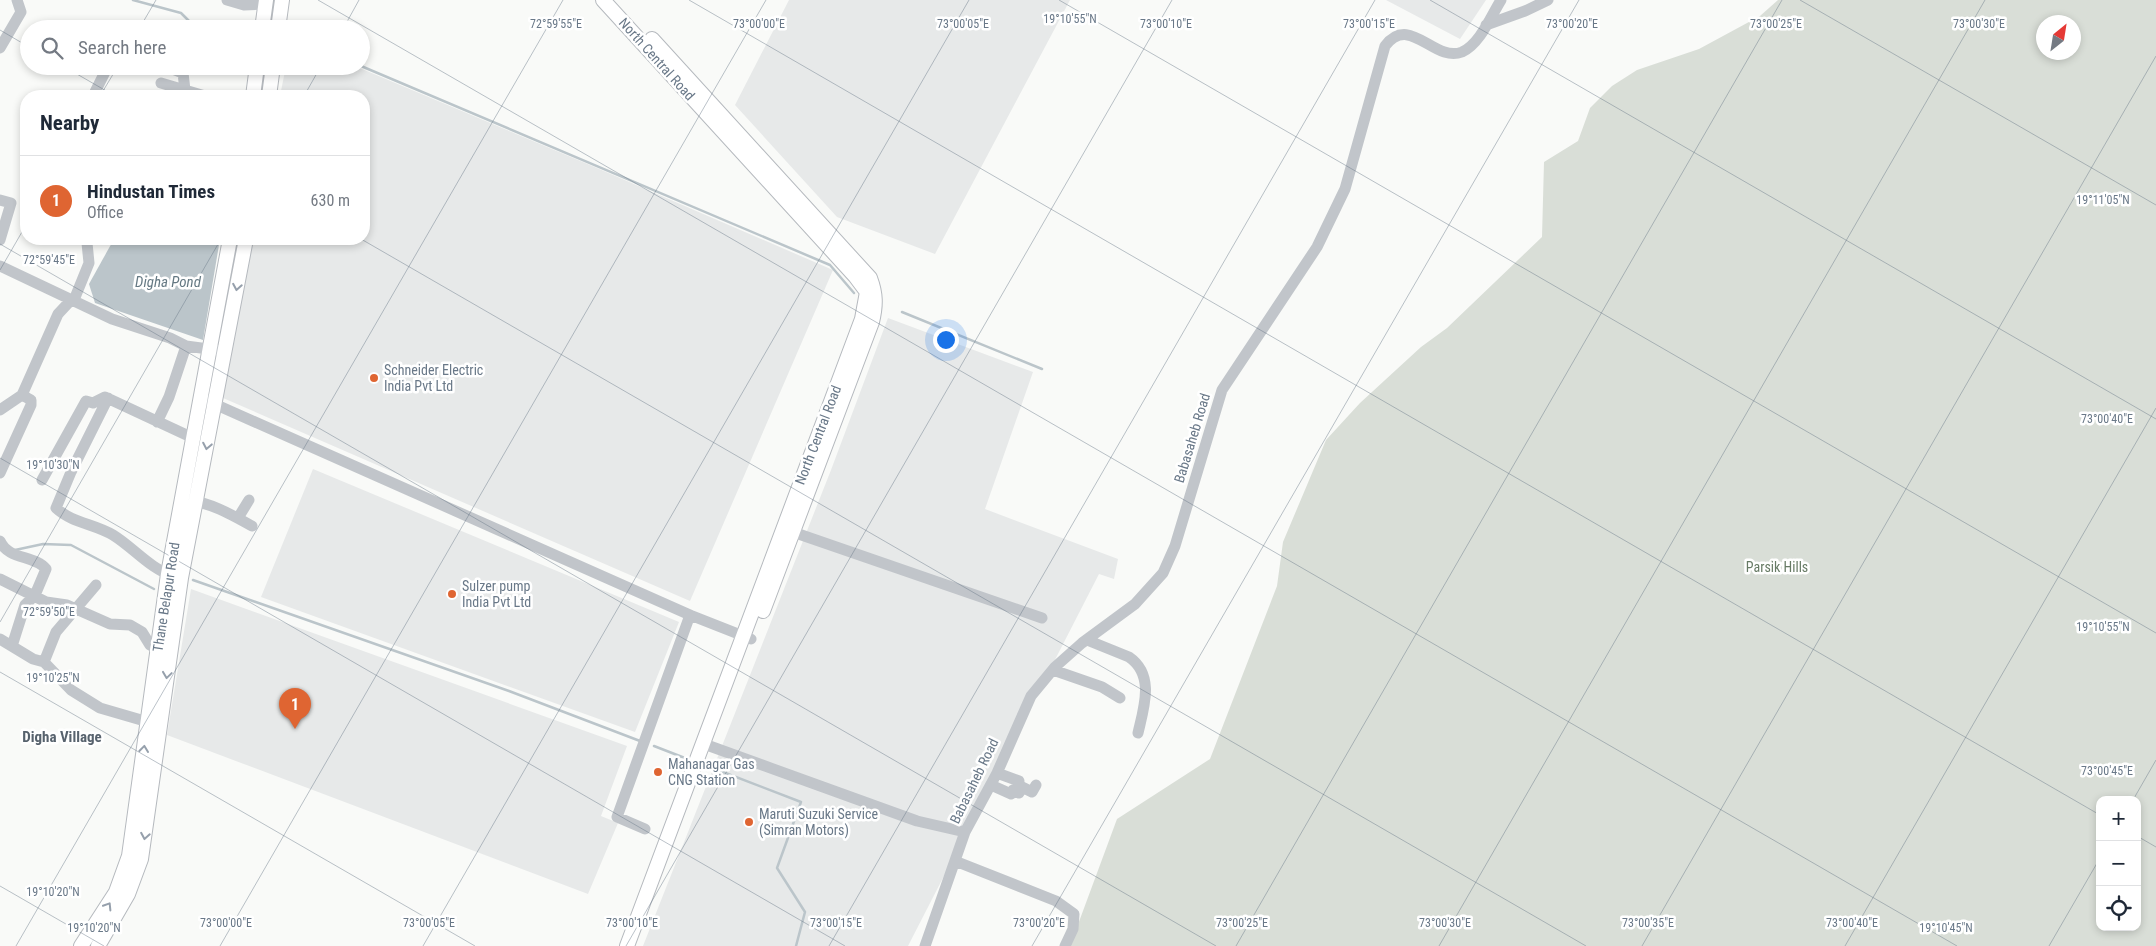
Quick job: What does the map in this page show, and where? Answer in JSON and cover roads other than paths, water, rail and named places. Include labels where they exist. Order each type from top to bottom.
[{"type":"main road","points":[[279,20],[282,0]]},
{"type":"main road","name":"North Central Road","points":[[603,0],[871,292]]},
{"type":"main road","name":"North Central Road","points":[[616,0],[870,278],[871,292],[876,306],[872,322],[787,530],[708,750],[698,783],[636,946]]},
{"type":"main road","points":[[263,20],[266,2]]},
{"type":"main road","points":[[254,90],[256,75]]},
{"type":"main road","points":[[270,90],[272,75]]},
{"type":"main road","name":"Thane Belapur Road","points":[[81,946],[116,892],[129,856],[154,724],[175,576],[182,499],[229,245]]},
{"type":"main road","name":"Thane Belapur Road","points":[[98,946],[128,894],[141,859],[154,724],[158,648],[175,576],[196,501],[245,245]]},
{"type":"main road","name":"North Central Road","points":[[627,946],[708,750]]},
{"type":"street","points":[[227,0],[244,5],[266,2]]},
{"type":"street","name":"Babasaheb Road","points":[[925,946],[965,832],[997,773],[1031,696],[1053,670],[1087,640],[1135,604],[1163,573],[1175,546],[1222,390],[1317,247],[1345,189],[1386,46],[1392,37],[1401,35],[1414,36],[1438,50],[1449,53],[1461,52],[1472,44],[1501,0]]},
{"type":"street","points":[[1486,25],[1525,11],[1548,0]]},
{"type":"street","points":[[0,48],[22,12],[17,1]]},
{"type":"street","points":[[96,90],[104,75]]},
{"type":"street","points":[[161,83],[185,90],[183,75]]},
{"type":"street","points":[[0,200],[11,203],[0,240]]},
{"type":"street","points":[[0,410],[22,395],[58,314],[73,299],[89,263],[87,245]]},
{"type":"street","points":[[0,266],[112,318],[170,338],[186,346],[225,352]]},
{"type":"street","points":[[157,422],[186,346]]},
{"type":"street","points":[[0,473],[31,405],[30,400],[22,395]]},
{"type":"street","points":[[42,480],[84,402],[93,403],[105,397],[193,438]]},
{"type":"street","points":[[108,398],[71,472],[56,508],[63,514],[112,534],[175,576]]},
{"type":"street","points":[[201,398],[690,615],[748,638]]},
{"type":"street","points":[[182,499],[216,506],[252,526]]},
{"type":"street","points":[[238,518],[249,500]]},
{"type":"street","points":[[787,530],[1042,618]]},
{"type":"street","points":[[6,548],[36,562],[46,569],[35,596],[25,605],[12,646]]},
{"type":"street","points":[[0,579],[53,604],[57,603],[77,608],[110,624],[130,625],[142,632],[150,645],[158,648]]},
{"type":"street","points":[[44,662],[56,632],[96,584]]},
{"type":"street","points":[[645,829],[618,818],[690,615]]},
{"type":"street","points":[[0,639],[34,659],[44,662],[71,690],[100,708],[154,724]]},
{"type":"street","points":[[1087,640],[1129,657],[1135,661],[1145,677],[1144,710],[1138,734]]},
{"type":"street","points":[[1053,670],[1102,687],[1120,698]]},
{"type":"street","points":[[708,750],[917,821],[965,832]]},
{"type":"street","points":[[997,773],[1019,781]]},
{"type":"street","points":[[991,785],[1011,794],[1013,790],[1019,793],[1022,787],[1032,792],[1036,785]]},
{"type":"street","points":[[955,861],[1062,905],[1074,914],[1073,929],[1067,945]]},
{"type":"water","name":"Digha Pond","points":[[111,245],[219,245],[203,340],[95,303],[89,284]]},
{"type":"waterway","points":[[133,0],[181,13],[188,20]]},
{"type":"waterway","points":[[370,70],[830,265],[854,293]]},
{"type":"waterway","points":[[902,312],[1042,369]]},
{"type":"waterway","points":[[15,550],[43,544],[71,545],[154,589]]},
{"type":"waterway","points":[[193,580],[509,691],[640,741]]},
{"type":"waterway","points":[[654,746],[690,760]]},
{"type":"waterway","points":[[710,767],[801,802],[777,868],[805,912],[796,946]]},
{"type":"place","name":"Schneider Electric India Pvt Ltd","points":[[374,378]]},
{"type":"place","name":"Sulzer pump India Pvt Ltd","points":[[452,594]]},
{"type":"place","name":"Hindustan Times","points":[[295,729]]},
{"type":"place","name":"Mahanagar Gas CNG Station","points":[[658,772]]},
{"type":"place","name":"Maruti Suzuki Service (Simran Motors)","points":[[749,822]]},
{"type":"district","name":"Digha Village","points":[[62,737]]},
{"type":"park label","name":"Parsik Hills","points":[[1777,567]]}]
